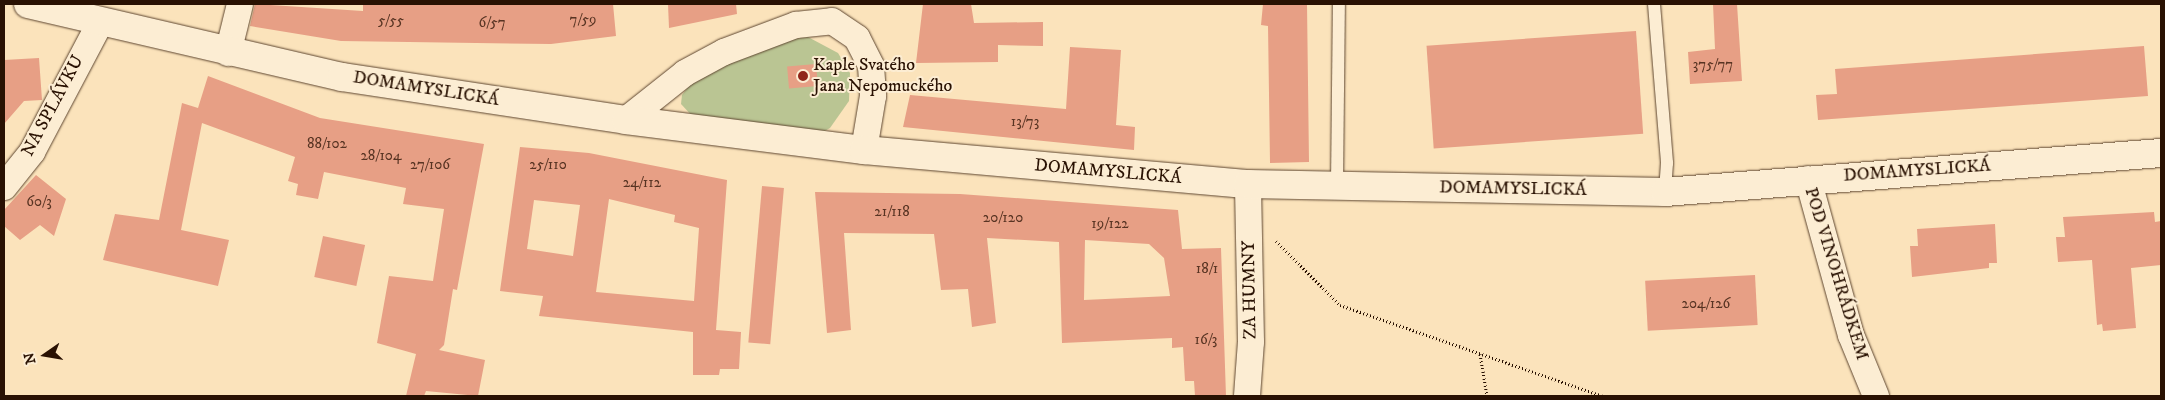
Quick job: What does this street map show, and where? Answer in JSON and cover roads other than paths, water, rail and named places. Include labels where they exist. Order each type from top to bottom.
[{"type":"street","name":"DOMAMYSLICKÁ","points":[[28,4],[342,77],[626,120],[864,150],[1248,184],[1665,192],[1808,179],[2161,153]]},
{"type":"street","points":[[228,52],[240,4]]},
{"type":"street","points":[[626,120],[670,84],[724,52],[796,25],[832,21],[857,38],[871,66],[873,96],[864,150]]},
{"type":"street","name":"NA SPLÁVKU","points":[[4,187],[32,152],[100,22]]},
{"type":"street","name":"POD VINOHRÁDKEM","points":[[1808,179],[1851,335],[1876,396]]},
{"type":"street","name":"ZA HUMNY","points":[[1247,396],[1248,184]]},
{"type":"lane","points":[[1337,185],[1339,4]]},
{"type":"lane","points":[[1654,4],[1667,163],[1665,192]]},
{"type":"place","name":"Kaple Svatého Jana Nepomuckého","points":[[803,76]]}]
